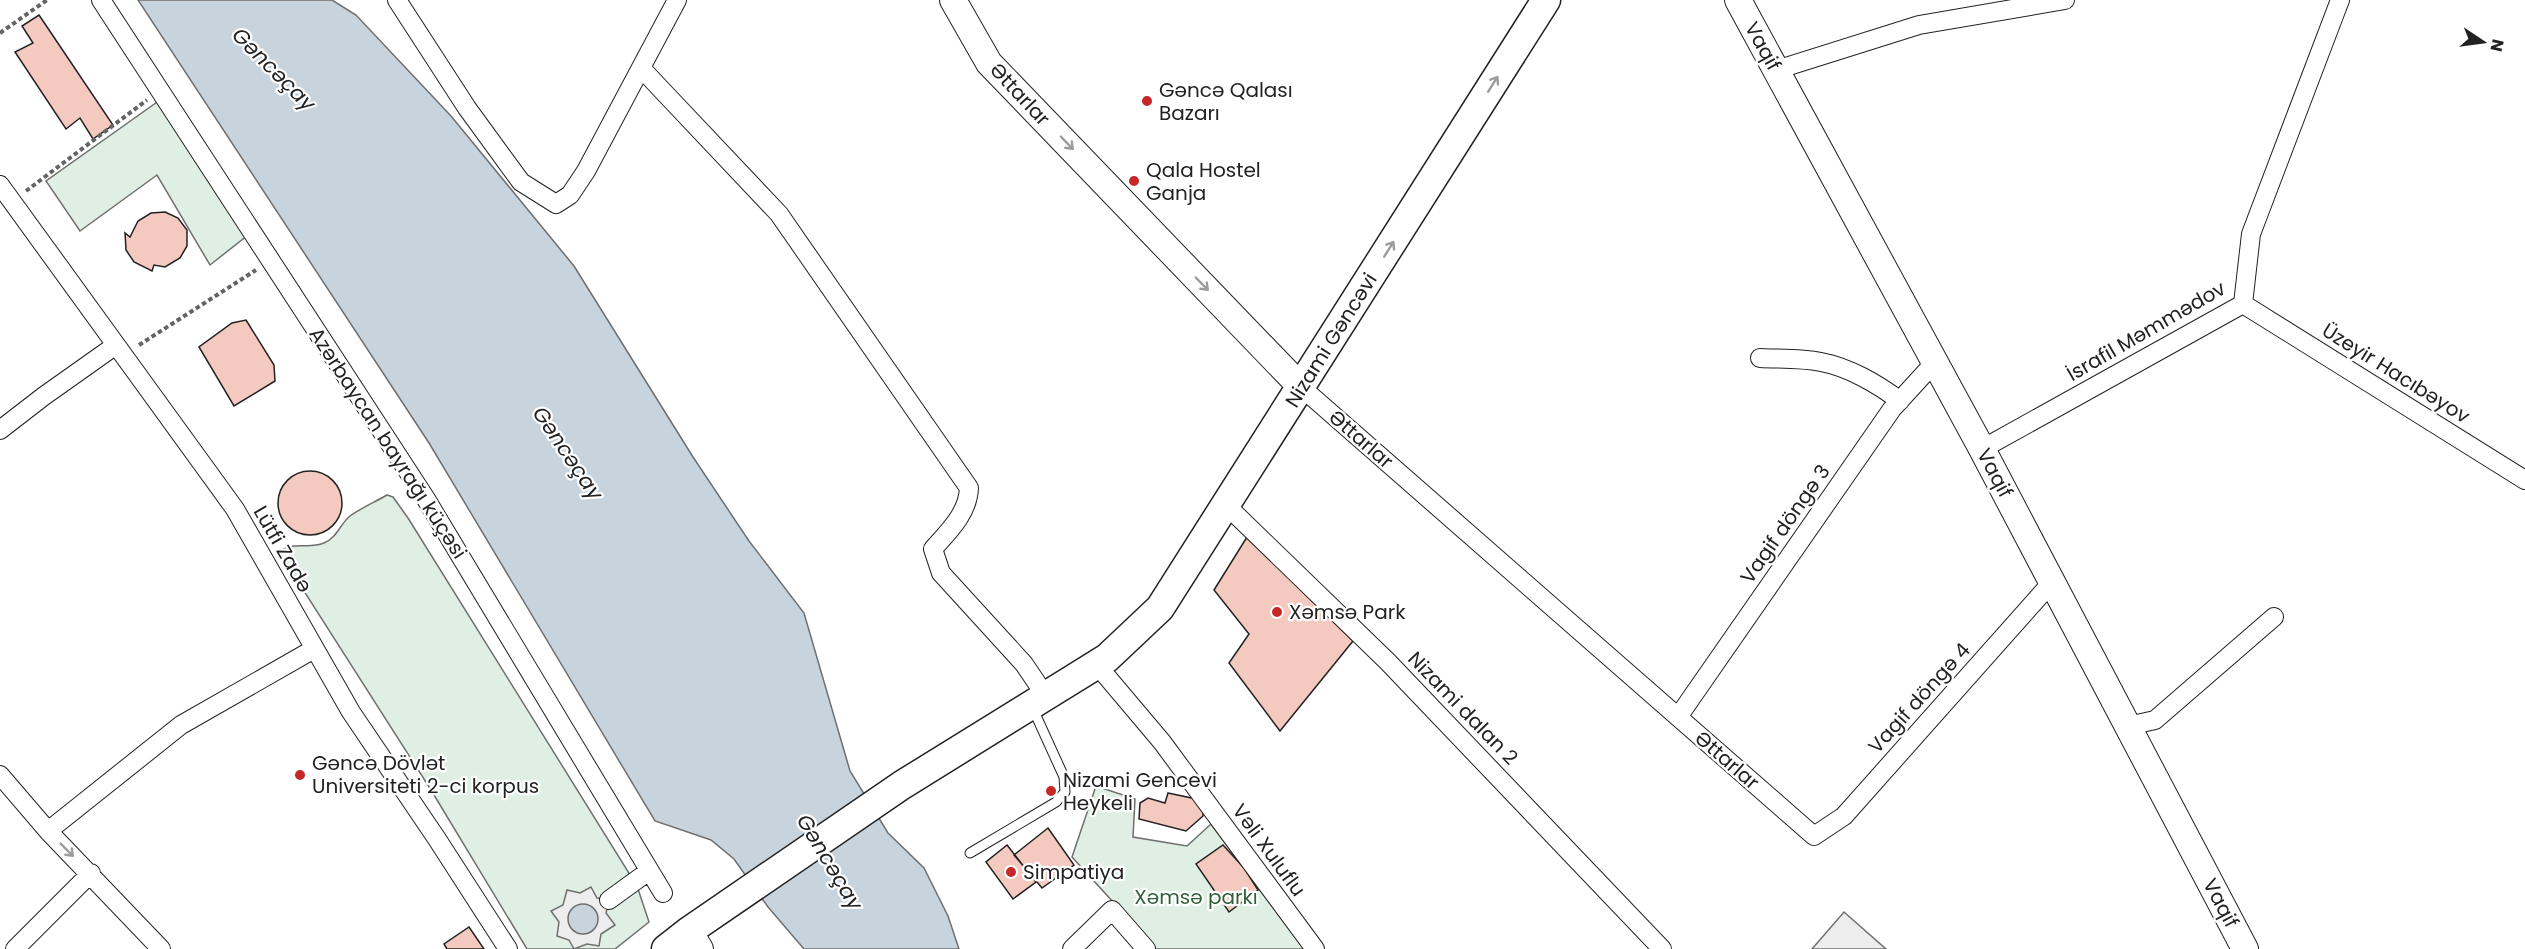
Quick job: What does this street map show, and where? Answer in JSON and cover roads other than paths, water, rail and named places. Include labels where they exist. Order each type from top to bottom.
[{"type":"main road","name":"Nizami Gəncəvi","points":[[1038,699],[1056,691],[1107,658],[1160,608],[1546,0]]},
{"type":"main road","points":[[666,949],[694,940],[737,897],[902,784],[1038,699]]},
{"type":"street","name":"Azərbaycan bayrağı küçəsi","points":[[101,0],[426,499],[663,893]]},
{"type":"street","points":[[397,0],[467,108],[521,182],[556,204],[570,195],[586,171],[677,0]]},
{"type":"street","name":"Əttarlar","points":[[953,0],[989,63],[1301,387],[1814,836]]},
{"type":"street","name":"Vaqif","points":[[1738,0],[1982,449],[2246,949]]},
{"type":"street","points":[[1776,70],[1919,25],[2065,0]]},
{"type":"street","name":"İsrafil Məmmədov","points":[[1982,449],[2243,304],[2251,234],[2340,0]]},
{"type":"street","points":[[641,68],[779,214],[969,488],[968,500],[954,527],[933,549],[941,573],[1024,664],[1038,699]]},
{"type":"street","name":"Lütfi Zadə","points":[[0,185],[235,509],[351,712],[508,949]]},
{"type":"street","name":"Üzeyir Hacıbəyov","points":[[2243,304],[2525,480]]},
{"type":"street","points":[[0,430],[44,396],[119,351]]},
{"type":"street","points":[[1760,358],[1819,362],[1838,367],[1891,393],[1900,400]]},
{"type":"street","name":"Vagif döngə 3","points":[[1678,717],[1900,400],[1935,362]]},
{"type":"street","name":"Nizami dalan 2","points":[[1226,505],[1388,662],[1662,949]]},
{"type":"street","name":"Vagif döngə 4","points":[[1814,836],[1844,816],[2052,582]]},
{"type":"street","points":[[2128,726],[2155,720],[2274,617]]},
{"type":"street","points":[[48,831],[181,725],[314,649]]},
{"type":"street","name":"Vəli Xuluflu","points":[[1097,665],[1162,742],[1315,949]]},
{"type":"street","points":[[0,775],[48,831],[162,949]]},
{"type":"street","points":[[609,900],[649,871]]},
{"type":"street","points":[[15,949],[91,873]]},
{"type":"street","points":[[1072,949],[1112,910],[1146,949]]},
{"type":"lane","points":[[970,853],[1056,802],[1065,792],[1064,777],[1038,699]]},
{"type":"water","name":"Gəncəçay","points":[[138,0],[332,0],[356,15],[451,116],[574,266],[693,457],[749,541],[804,613],[850,771],[888,833],[924,868],[948,916],[959,949],[804,949],[768,907],[734,859],[711,840],[655,821],[429,443]]},
{"type":"water","points":[[583,904],[593,909],[598,919],[593,929],[583,934],[573,929],[568,919],[573,909]]},
{"type":"place","name":"Gəncə Qalası Bazarı","points":[[1147,101]]},
{"type":"place","name":"Qala Hostel Ganja","points":[[1134,181]]},
{"type":"place","name":"Xəmsə Park","points":[[1277,612]]},
{"type":"place","name":"Gəncə Dövlət Universiteti 2-ci korpus","points":[[300,775]]},
{"type":"place","name":"Nizami Gencevi Heykeli","points":[[1051,791]]},
{"type":"place","name":"Simpatiya","points":[[1011,872]]},
{"type":"park label","name":"Xəmsə parkı","points":[[1196,897]]}]
